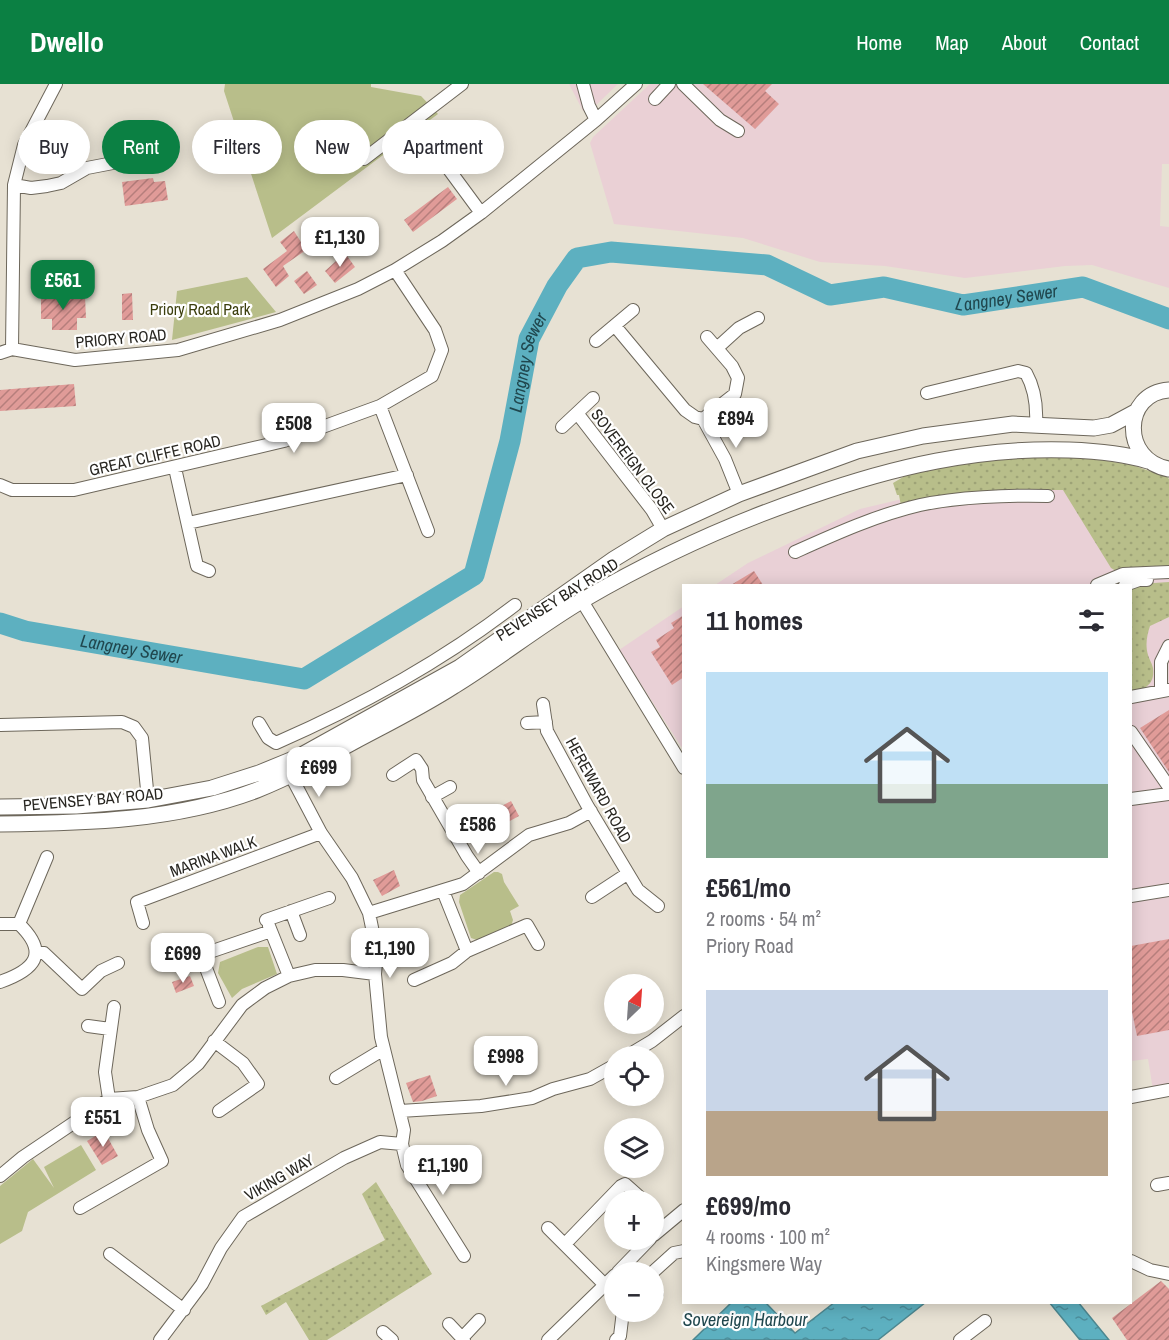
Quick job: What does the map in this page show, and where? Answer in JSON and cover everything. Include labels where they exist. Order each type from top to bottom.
[{"type":"main road","name":"PEVENSEY BAY ROAD","points":[[0,807],[76,806],[148,800],[212,788],[259,773],[298,757],[417,693],[503,638],[614,559],[663,529],[739,494],[862,449],[923,436],[978,428],[1036,424],[1094,428],[1112,425],[1137,411],[1153,394],[1169,390]]},
{"type":"main road","points":[[1137,411],[1133,423],[1133,436],[1137,448],[1148,461]]},
{"type":"main road","name":"PEVENSEY BAY ROAD","points":[[0,824],[148,816],[213,803],[255,791],[291,776],[451,688],[582,601],[684,546],[747,518],[859,479],[964,455],[1033,449],[1105,452],[1148,461],[1169,469]]},
{"type":"street","points":[[6,351],[14,292],[14,185],[24,145],[56,84]]},
{"type":"street","points":[[417,120],[462,84]]},
{"type":"street","points":[[584,84],[589,106],[596,120]]},
{"type":"street","name":"PRIORY ROAD","points":[[6,351],[75,360],[178,350],[280,320],[358,289],[395,270],[442,241],[481,213],[596,120],[636,84]]},
{"type":"street","points":[[656,99],[669,84]]},
{"type":"street","points":[[683,84],[720,120],[738,131]]},
{"type":"street","points":[[14,185],[30,188],[54,185],[87,168],[102,165]]},
{"type":"street","points":[[452,174],[481,213]]},
{"type":"street","name":"GREAT CLIFFE ROAD","points":[[0,485],[12,490],[74,490],[284,441],[380,406],[432,376],[442,350],[435,330],[395,270]]},
{"type":"street","points":[[0,290],[14,292]]},
{"type":"street","points":[[596,341],[633,310]]},
{"type":"street","points":[[717,348],[739,328],[758,318]]},
{"type":"street","points":[[615,326],[685,410],[703,419],[725,459],[739,494]]},
{"type":"street","points":[[703,419],[735,394],[738,378],[732,366],[706,337]]},
{"type":"street","points":[[927,393],[1018,371],[1026,373],[1031,382],[1037,405],[1036,424]]},
{"type":"street","name":"SOVEREIGN CLOSE","points":[[562,427],[593,398]]},
{"type":"street","points":[[380,406],[428,531]]},
{"type":"street","name":"SOVEREIGN CLOSE","points":[[577,413],[646,502],[663,529]]},
{"type":"street","points":[[175,468],[197,566],[209,571]]},
{"type":"street","points":[[188,523],[407,475]]},
{"type":"street","points":[[795,552],[857,526],[920,505],[1017,495],[1048,496]]},
{"type":"street","points":[[1100,584],[1123,574],[1169,572]]},
{"type":"street","points":[[1128,584],[1139,580],[1169,579]]},
{"type":"street","points":[[582,601],[682,765]]},
{"type":"street","points":[[259,723],[268,738],[276,743],[319,724],[421,671],[515,605]]},
{"type":"street","points":[[491,623],[503,638]]},
{"type":"street","points":[[1132,697],[1165,690],[1161,662],[1169,646]]},
{"type":"street","name":"HEREWARD ROAD","points":[[543,704],[547,731],[591,811],[638,890],[658,906]]},
{"type":"street","points":[[0,725],[122,722],[134,727],[142,738],[148,800]]},
{"type":"street","points":[[527,723],[546,722]]},
{"type":"street","points":[[319,724],[327,741]]},
{"type":"street","points":[[1132,733],[1169,787]]},
{"type":"street","points":[[393,775],[416,760],[422,769],[423,780],[432,797],[466,856],[479,873]]},
{"type":"street","points":[[291,776],[321,833],[352,878],[369,913],[377,952],[375,974],[381,1037],[404,1130],[402,1144],[407,1165],[464,1256]]},
{"type":"street","points":[[432,797],[450,787]]},
{"type":"street","points":[[1132,799],[1169,794]]},
{"type":"street","points":[[369,913],[463,884],[528,835],[569,824],[591,811]]},
{"type":"street","name":"MARINA WALK","points":[[143,922],[136,902],[321,833]]},
{"type":"street","points":[[20,924],[48,857]]},
{"type":"street","points":[[592,897],[627,874]]},
{"type":"street","points":[[1132,896],[1169,890]]},
{"type":"street","points":[[443,891],[467,951]]},
{"type":"street","points":[[219,1002],[201,955],[291,911],[329,898]]},
{"type":"street","points":[[291,911],[300,935]]},
{"type":"street","points":[[267,923],[289,976]]},
{"type":"street","points":[[0,924],[20,924],[30,934],[36,952],[34,962],[27,970],[18,976],[0,982]]},
{"type":"street","points":[[414,980],[452,963],[467,951],[527,925],[538,944]]},
{"type":"street","points":[[36,952],[44,953],[82,989],[101,970],[118,963]]},
{"type":"street","points":[[0,1176],[22,1156],[108,1099],[138,1097],[173,1085],[198,1064],[242,1005],[265,988],[289,976],[315,970],[343,970],[375,974]]},
{"type":"street","points":[[108,1099],[105,1072],[114,1007]]},
{"type":"street","points":[[644,1046],[682,1018]]},
{"type":"street","points":[[88,1026],[110,1029]]},
{"type":"street","points":[[214,1041],[243,1064],[258,1084],[219,1111]]},
{"type":"street","points":[[336,1078],[384,1048]]},
{"type":"street","points":[[400,1111],[481,1106],[532,1098],[553,1089],[590,1079],[604,1071]]},
{"type":"street","points":[[1132,1097],[1169,1090]]},
{"type":"street","points":[[80,1208],[162,1161],[148,1130],[138,1097]]},
{"type":"street","name":"VIKING WAY","points":[[160,1340],[202,1284],[221,1248],[243,1216],[344,1158],[380,1142],[402,1144]]},
{"type":"street","points":[[617,1190],[626,1184],[634,1190]]},
{"type":"street","points":[[565,1244],[604,1204]]},
{"type":"street","points":[[664,1227],[682,1212]]},
{"type":"street","points":[[548,1228],[604,1284]]},
{"type":"street","points":[[628,1262],[639,1250]]},
{"type":"street","points":[[663,1262],[674,1253],[682,1251]]},
{"type":"street","points":[[110,1254],[184,1310]]},
{"type":"street","points":[[1132,1261],[1150,1270],[1169,1274]]},
{"type":"street","points":[[555,1338],[604,1288]]},
{"type":"street","points":[[449,1324],[463,1339],[478,1320]]},
{"type":"street","points":[[960,1340],[985,1321]]},
{"type":"street","points":[[616,1340],[620,1336],[622,1322]]},
{"type":"shaded area","points":[[569,84],[618,84],[594,107],[583,111]]},
{"type":"shaded area","points":[[650,84],[1169,84],[1169,164],[1162,164],[1160,226],[1169,227],[1169,288],[1092,265],[965,278],[885,266],[820,262],[743,238],[614,224],[590,143],[593,137]]},
{"type":"shaded area","points":[[1058,482],[1169,504],[1169,1093],[1154,1096],[1148,1059],[1132,1061],[1132,584],[716,584],[748,563],[860,509],[949,488]]},
{"type":"shaded area","points":[[682,607],[682,748],[619,650]]},
{"type":"green space","points":[[225,84],[371,84],[371,87],[421,96],[438,114],[430,120],[382,120],[382,156],[370,165],[370,120],[294,120],[294,174],[358,174],[272,238],[251,174],[282,174],[282,120],[233,120],[224,91]]},
{"type":"green space","name":"Priory Road Park","points":[[247,277],[276,312],[172,340],[177,291]]},
{"type":"green space","points":[[1003,457],[1083,457],[1132,465],[1167,477],[1169,479],[1169,568],[1116,571],[1111,568],[1063,490],[961,493],[901,506],[893,483],[910,473]]},
{"type":"green space","points":[[1169,582],[1169,617],[1150,626],[1147,648],[1153,668],[1152,679],[1145,688],[1132,694],[1132,586]]},
{"type":"green space","points":[[494,872],[502,874],[504,882],[519,906],[510,911],[513,920],[511,926],[477,940],[471,938],[459,902],[460,895]]},
{"type":"green space","points":[[258,947],[268,947],[277,974],[242,989],[232,998],[218,973],[220,962]]},
{"type":"green space","points":[[81,1145],[96,1170],[28,1212],[22,1231],[0,1244],[0,1186],[33,1159],[54,1188],[44,1167]]},
{"type":"green space","points":[[376,1182],[432,1274],[327,1340],[309,1340],[286,1302],[266,1315],[261,1306],[385,1240],[362,1194]]},
{"type":"water","name":"Sovereign Harbour","points":[[730,1304],[767,1304],[795,1333],[832,1304],[923,1304],[878,1340],[693,1340]]},
{"type":"water","points":[[1051,1304],[1080,1304],[1109,1340],[1080,1340]]},
{"type":"building","points":[[703,84],[772,84],[765,91],[779,104],[755,129]]},
{"type":"building","points":[[153,178],[154,182],[165,181],[168,200],[125,206],[122,182]]},
{"type":"building","points":[[448,187],[457,199],[413,232],[404,220]]},
{"type":"building","points":[[294,231],[306,250],[283,266],[289,276],[276,287],[263,269],[287,251],[280,242]]},
{"type":"building","points":[[345,253],[355,267],[335,283],[325,271]]},
{"type":"building","points":[[307,271],[317,285],[304,294],[294,281]]},
{"type":"building","points":[[132,293],[133,320],[122,320],[122,294]]},
{"type":"building","points":[[41,296],[85,296],[86,318],[77,318],[77,330],[52,330],[52,319],[41,319]]},
{"type":"building","points":[[74,384],[76,406],[0,411],[0,390]]},
{"type":"building","points":[[754,571],[762,584],[733,584]]},
{"type":"building","points":[[682,616],[682,678],[672,685],[651,652],[660,647],[656,640],[674,628],[671,623]]},
{"type":"building","points":[[1169,710],[1169,772],[1140,728]]},
{"type":"building","points":[[511,801],[519,816],[495,829],[487,814]]},
{"type":"building","points":[[394,870],[400,886],[382,896],[373,880]]},
{"type":"building","points":[[1169,939],[1169,1030],[1137,1036],[1132,1012],[1132,946]]},
{"type":"building","points":[[190,976],[194,986],[176,993],[172,982]]},
{"type":"building","points":[[430,1075],[437,1096],[413,1102],[406,1083]]},
{"type":"building","points":[[104,1131],[118,1156],[102,1165],[87,1141]]},
{"type":"building","points":[[1161,1281],[1169,1289],[1169,1340],[1127,1340],[1112,1318]]},
{"type":"waterway","name":"Langney Sewer","points":[[0,623],[25,631],[304,679],[474,575],[510,441],[529,339],[557,286],[577,258],[611,252],[767,265],[830,295],[884,287],[963,305],[1083,287],[1169,319]]}]
